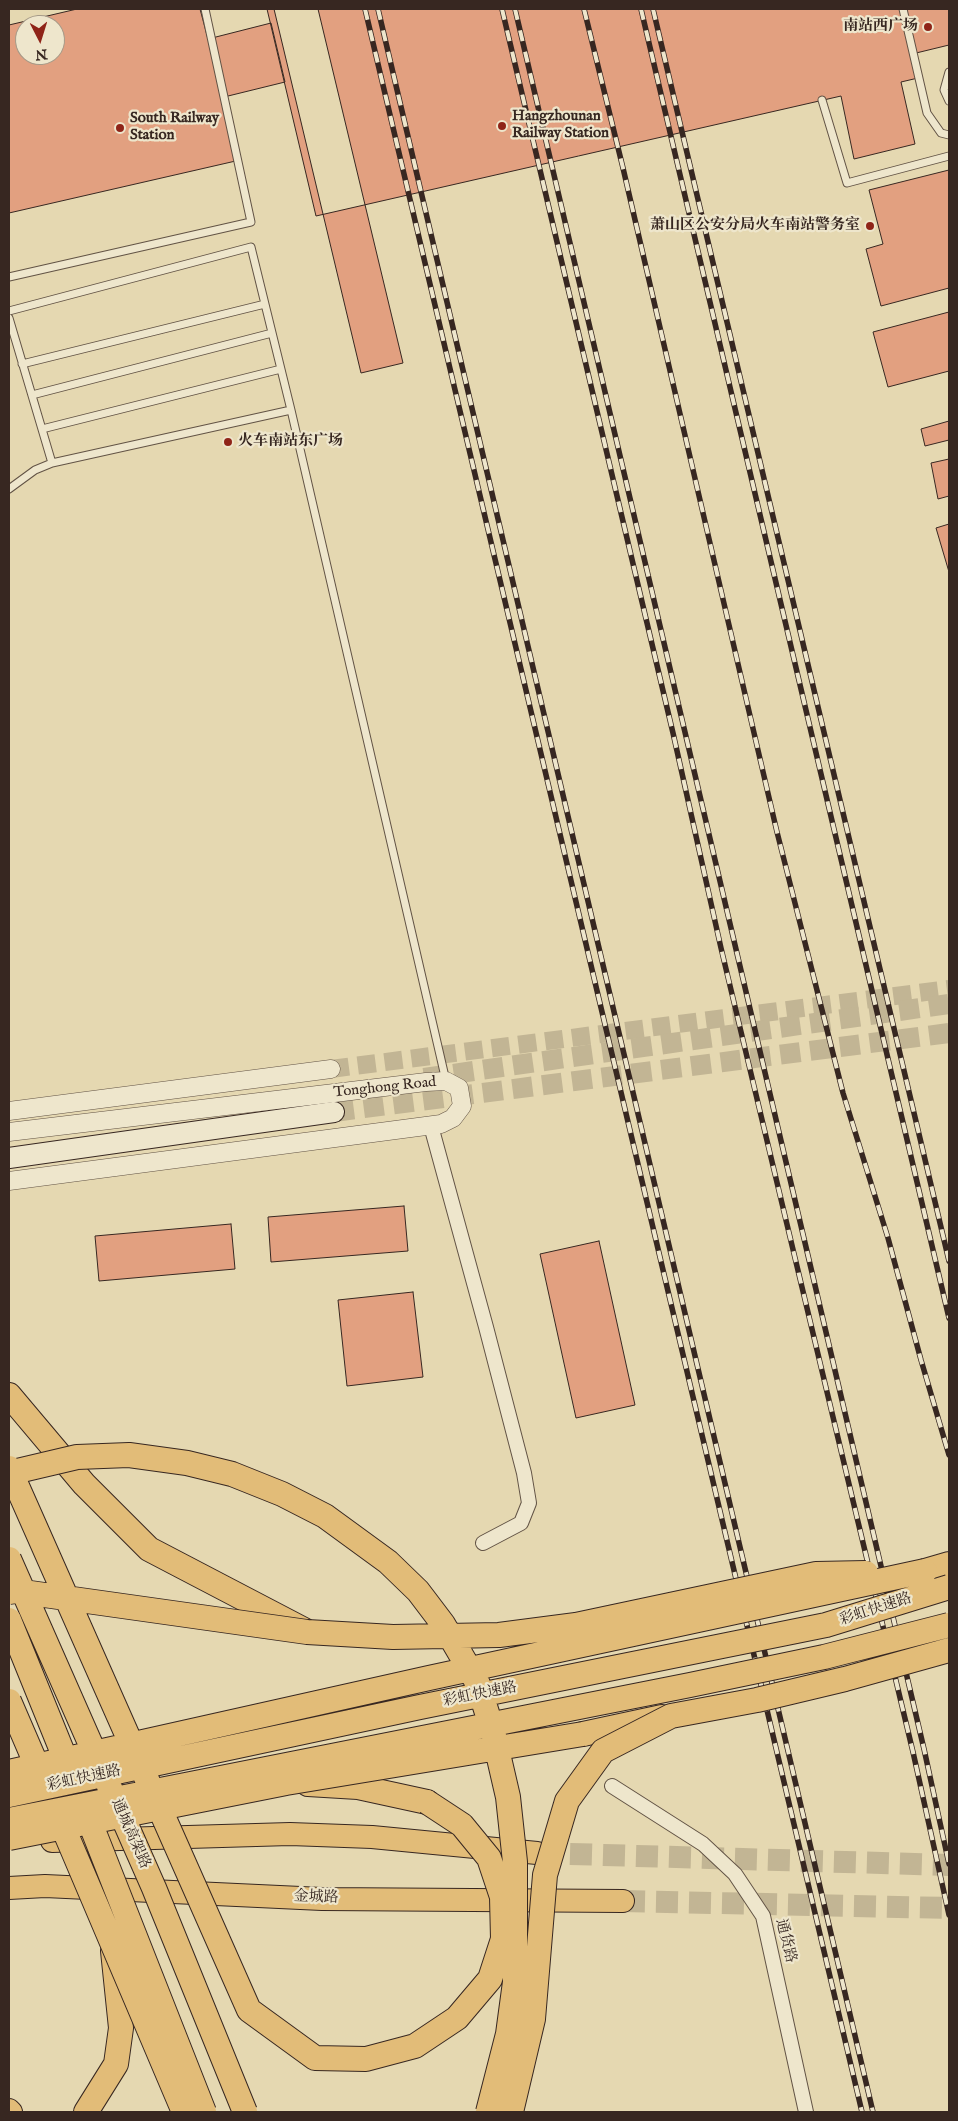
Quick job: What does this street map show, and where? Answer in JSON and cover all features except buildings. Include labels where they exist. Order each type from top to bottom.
[{"type":"highway","points":[[9,1395],[84,1484],[149,1549],[307,1632]]},
{"type":"highway","points":[[9,1473],[77,1458],[129,1455],[187,1463],[232,1474],[282,1494],[325,1516],[388,1562],[423,1597],[443,1624],[478,1684],[494,1732],[508,1797],[515,1862],[515,1982],[508,2034],[488,2112]]},
{"type":"highway","points":[[9,1468],[249,2010],[315,2058],[366,2059],[415,2046],[458,2018],[490,1978],[503,1939],[503,1931],[502,1897],[489,1858],[462,1825],[427,1802],[358,1787],[286,1783]]},
{"type":"highway","name":"通城高架路","points":[[9,1559],[154,1888],[244,2112]]},
{"type":"highway","points":[[9,1772],[429,1678],[925,1571],[949,1564]]},
{"type":"highway","points":[[9,1592],[16,1591],[307,1632],[393,1637],[498,1635],[576,1625],[816,1574],[925,1571]]},
{"type":"highway","name":"彩虹快速路","points":[[9,1795],[420,1707],[826,1626],[949,1587]]},
{"type":"highway","name":"通城高架路","points":[[9,1620],[204,2112]]},
{"type":"highway","name":"彩虹快速路","points":[[9,1820],[690,1685],[824,1657],[949,1624]]},
{"type":"highway","points":[[9,1838],[286,1783],[583,1734],[757,1700],[837,1682],[949,1650]]},
{"type":"highway","points":[[9,1701],[184,2112]]},
{"type":"highway","points":[[511,2112],[533,2019],[545,1875],[567,1801],[603,1752],[670,1716]]},
{"type":"highway","points":[[9,1846],[36,1832]]},
{"type":"highway","points":[[86,2112],[116,2064],[121,2028],[111,1937]]},
{"type":"main road","name":"Tonghong Road","points":[[9,1158],[334,1112]]},
{"type":"main road","points":[[9,1842],[290,1834],[372,1837],[537,1853]]},
{"type":"main road","name":"金城路","points":[[9,1888],[45,1886],[322,1899],[623,1901]]},
{"type":"street","name":"Tonghong Road","points":[[9,1111],[330,1069]]},
{"type":"street","name":"Tonghong Road","points":[[9,1132],[416,1083],[446,1082],[459,1088],[462,1106],[453,1118],[441,1124],[431,1126],[9,1181]]},
{"type":"street","points":[[431,1126],[524,1473],[529,1503],[521,1523],[483,1543]]},
{"type":"street","name":"通货路","points":[[612,1786],[703,1844],[735,1874],[763,1916],[806,2112]]},
{"type":"lane","points":[[9,277],[251,222],[205,9]]},
{"type":"lane","points":[[903,9],[927,113],[941,133],[949,135]]},
{"type":"lane","points":[[949,72],[947,88],[949,101]]},
{"type":"lane","points":[[822,100],[847,183],[949,156]]},
{"type":"lane","points":[[9,311],[251,247],[291,410],[446,1082]]},
{"type":"lane","points":[[22,364],[265,304]]},
{"type":"lane","points":[[9,318],[52,463]]},
{"type":"lane","points":[[32,395],[272,333]]},
{"type":"lane","points":[[42,429],[281,370]]},
{"type":"lane","points":[[9,490],[35,470],[52,463],[291,410]]},
{"type":"tunnel","points":[[331,1069],[949,989]]},
{"type":"tunnel","points":[[424,1078],[949,1004]]},
{"type":"tunnel","points":[[334,1112],[949,1033]]},
{"type":"tunnel","points":[[537,1853],[949,1865]]},
{"type":"tunnel","points":[[623,1901],[949,1908]]},
{"type":"railway","points":[[365,9],[862,2112]]},
{"type":"railway","points":[[378,9],[873,2112]]},
{"type":"railway","points":[[502,9],[673,733],[721,948],[913,1752],[949,1915]]},
{"type":"railway","points":[[515,9],[924,1749],[949,1864]]},
{"type":"railway","points":[[584,9],[623,168],[777,832],[843,1093],[888,1238],[949,1455]]},
{"type":"railway","points":[[641,9],[949,1318]]},
{"type":"railway","points":[[653,9],[949,1261]]},
{"type":"place","name":"南站西广场","points":[[928,27]]},
{"type":"place","name":"Hangzhounan Railway Station","points":[[502,126]]},
{"type":"place","name":"South Railway Station","points":[[120,128]]},
{"type":"place","name":"萧山区公安分局火车南站警务室","points":[[870,226]]},
{"type":"place","name":"火车南站东广场","points":[[228,442]]}]
